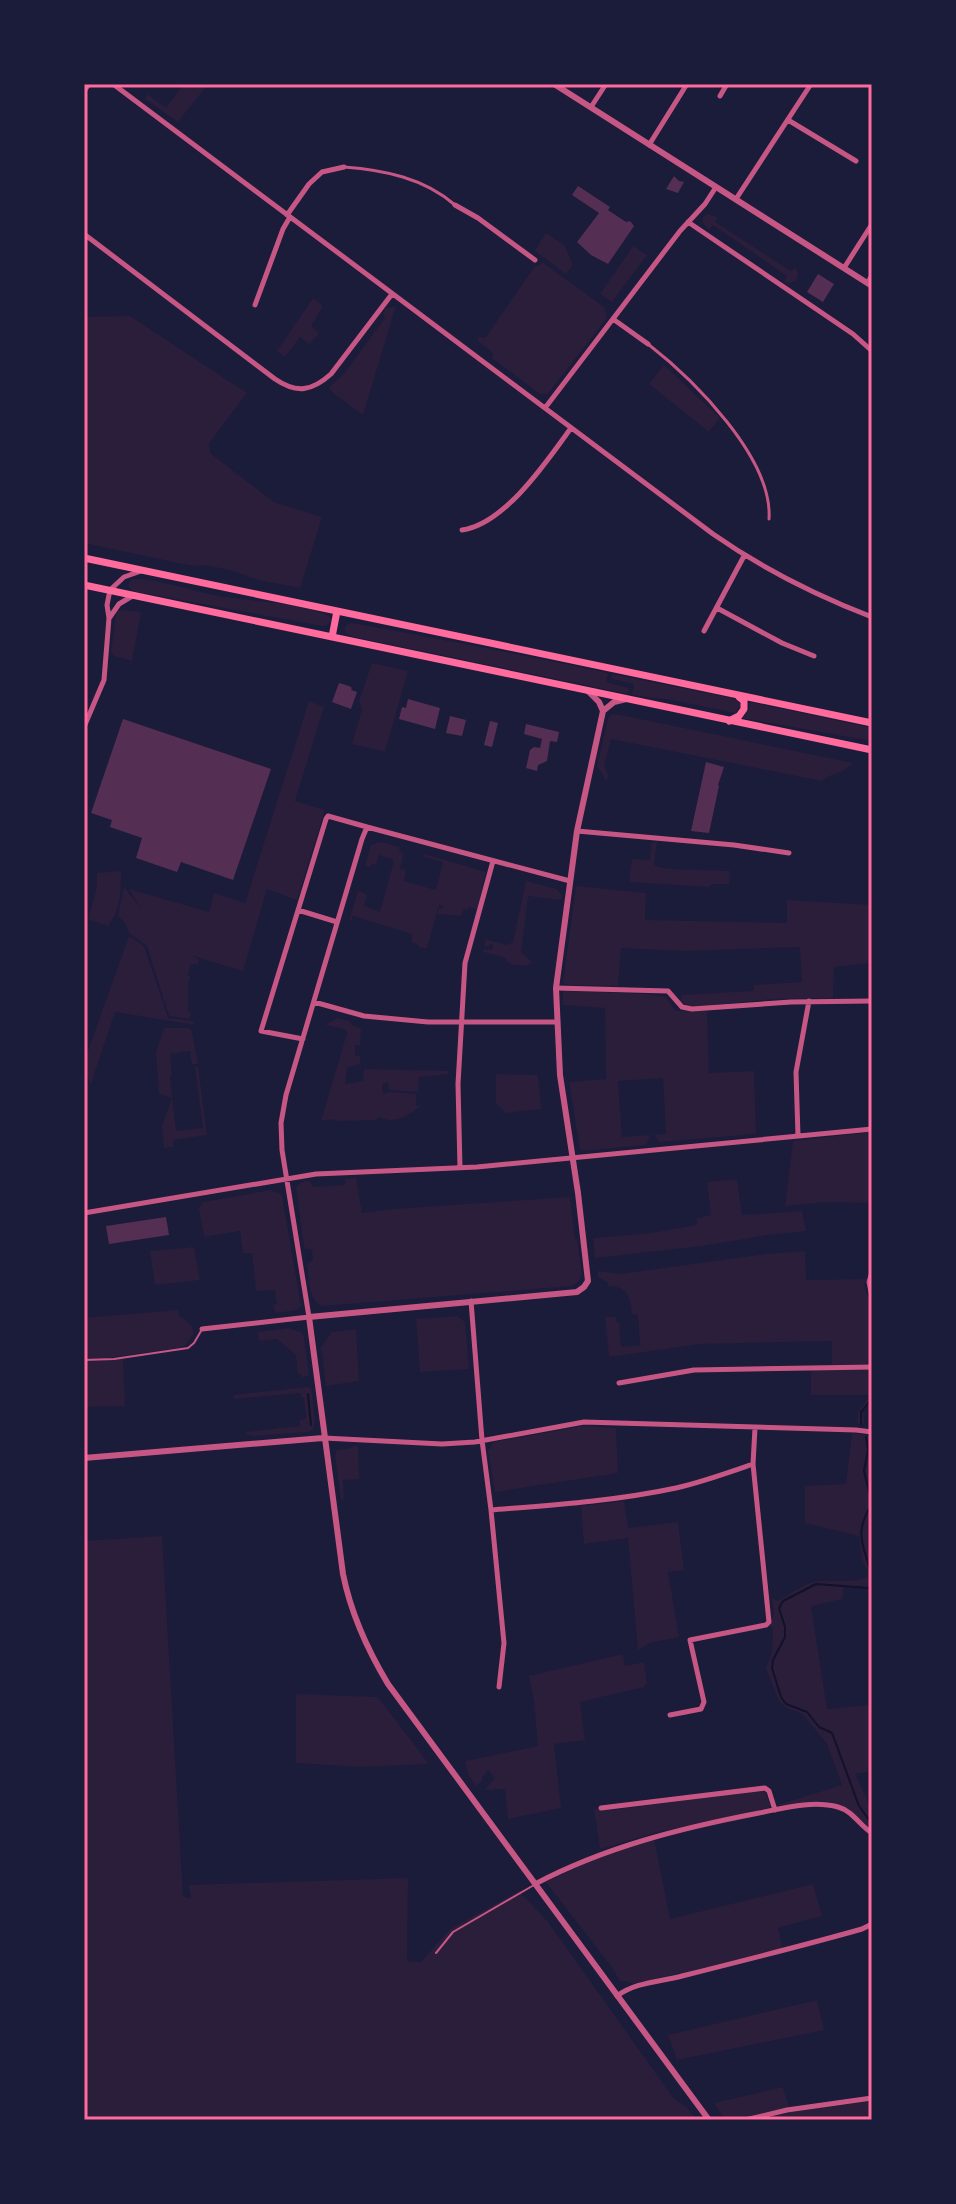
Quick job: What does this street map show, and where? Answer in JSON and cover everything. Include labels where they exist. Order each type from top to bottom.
[{"type":"main road","points":[[84,558],[872,723]]},
{"type":"main road","points":[[84,585],[872,750]]},
{"type":"main road","points":[[332,637],[337,611]]},
{"type":"main road","points":[[729,721],[744,709],[744,701],[737,695]]},
{"type":"street","points":[[84,91],[89,84]]},
{"type":"street","points":[[113,84],[744,556],[820,596],[872,617]]},
{"type":"street","points":[[554,84],[869,284]]},
{"type":"street","points":[[591,107],[606,84]]},
{"type":"street","points":[[649,145],[687,84]]},
{"type":"street","points":[[720,96],[727,84]]},
{"type":"street","points":[[736,199],[811,84]]},
{"type":"street","points":[[788,120],[856,161]]},
{"type":"street","points":[[255,305],[288,216],[309,184],[322,172],[344,167],[372,169],[410,179],[478,218],[535,260]]},
{"type":"street","points":[[545,408],[716,187]]},
{"type":"street","points":[[688,222],[792,291],[872,351]]},
{"type":"street","points":[[844,268],[872,224]]},
{"type":"street","points":[[84,234],[275,379],[292,388],[309,388],[320,384],[331,374],[392,294]]},
{"type":"street","points":[[613,319],[648,344],[734,430],[766,492],[769,519]]},
{"type":"street","points":[[462,530],[473,528],[519,496],[571,428]]},
{"type":"street","points":[[704,631],[744,556]]},
{"type":"street","points":[[84,727],[104,680],[110,590],[124,577],[144,570]]},
{"type":"street","points":[[109,618],[119,604],[134,595]]},
{"type":"street","points":[[717,608],[782,643],[814,656]]},
{"type":"street","points":[[202,1329],[577,1292],[584,1287],[588,1275],[560,1075],[556,988],[577,831],[603,711],[588,691]]},
{"type":"street","points":[[603,711],[614,702],[626,699]]},
{"type":"street","points":[[303,1039],[261,1031],[328,816],[570,881]]},
{"type":"street","points":[[367,827],[286,1095],[281,1123],[282,1150],[309,1317],[343,1574],[360,1631],[388,1684],[709,2120]]},
{"type":"street","points":[[577,831],[789,853]]},
{"type":"street","points":[[460,1168],[460,1022],[465,963],[493,861]]},
{"type":"street","points":[[298,910],[337,922]]},
{"type":"street","points":[[556,988],[668,991],[682,1007],[692,1009],[809,1001],[872,1001]]},
{"type":"street","points":[[798,1136],[796,1072],[809,1001]]},
{"type":"street","points":[[314,1002],[364,1016],[460,1022],[557,1022]]},
{"type":"street","points":[[84,1213],[316,1174],[460,1168],[872,1129]]},
{"type":"street","points":[[872,1272],[869,1282],[872,1297]]},
{"type":"street","points":[[471,1301],[482,1440],[504,1643],[499,1687]]},
{"type":"street","points":[[619,1383],[694,1370],[872,1367]]},
{"type":"street","points":[[84,1458],[323,1438],[432,1444],[482,1440],[584,1422],[872,1432]]},
{"type":"street","points":[[670,1715],[703,1706],[690,1640],[769,1622],[753,1464],[755,1428]]},
{"type":"street","points":[[491,1510],[589,1502],[649,1493],[753,1464]]},
{"type":"street","points":[[601,1808],[765,1788],[769,1791],[775,1810]]},
{"type":"street","points":[[535,1884],[559,1871],[626,1845],[716,1821],[813,1804],[846,1810],[872,1833]]},
{"type":"street","points":[[617,1996],[631,1987],[783,1951],[872,1924]]},
{"type":"street","points":[[745,2120],[787,2110],[872,2098]]},
{"type":"lane","points":[[869,284],[872,272]]},
{"type":"lane","points":[[84,1360],[114,1359],[188,1348],[202,1329]]},
{"type":"lane","points":[[436,1953],[453,1932],[535,1884]]},
{"type":"shaded area","points":[[184,84],[208,84],[178,122],[145,99],[147,94],[166,108]]},
{"type":"shaded area","points":[[708,214],[718,218],[715,222],[791,271],[796,267],[796,281],[784,282],[787,276],[713,225],[709,230],[702,222]]},
{"type":"shaded area","points":[[545,234],[565,246],[573,265],[566,274],[535,251]]},
{"type":"shaded area","points":[[633,246],[647,255],[612,302],[600,294]]},
{"type":"shaded area","points":[[542,262],[604,307],[607,318],[547,394],[540,394],[492,358],[493,353],[477,340],[480,336],[485,338],[535,266]]},
{"type":"shaded area","points":[[313,298],[323,306],[311,326],[319,334],[309,344],[300,337],[285,357],[277,351]]},
{"type":"shaded area","points":[[395,307],[363,415],[329,387],[343,375],[385,318],[383,313],[386,308]]},
{"type":"shaded area","points":[[130,316],[247,393],[209,443],[210,453],[274,502],[322,517],[300,588],[206,565],[178,563],[84,543],[84,317]]},
{"type":"shaded area","points":[[664,365],[720,418],[709,432],[649,384]]},
{"type":"shaded area","points":[[132,579],[307,609],[330,617],[331,621],[322,626],[132,591],[128,585]]},
{"type":"shaded area","points":[[123,610],[141,612],[132,661],[114,656],[111,652],[116,615]]},
{"type":"shaded area","points":[[351,623],[608,673],[606,682],[629,688],[628,694],[350,636],[344,629]]},
{"type":"shaded area","points":[[372,663],[408,671],[385,752],[352,744],[362,709],[359,701]]},
{"type":"shaded area","points":[[612,674],[736,699],[740,707],[735,713],[632,695],[634,684],[611,679]]},
{"type":"shaded area","points":[[309,701],[324,707],[295,801],[325,810],[297,900],[267,889],[243,971],[190,955],[199,959],[198,964],[191,964],[188,975],[190,1019],[169,1016],[147,946],[129,933],[118,916],[124,887],[142,910],[129,889],[209,912],[214,893],[245,903]]},
{"type":"shaded area","points":[[750,702],[872,728],[872,741],[743,718]]},
{"type":"shaded area","points":[[616,714],[853,763],[822,781],[611,739],[604,765],[607,781],[597,766],[608,719]]},
{"type":"shaded area","points":[[657,841],[656,866],[730,871],[729,884],[711,884],[710,887],[629,882],[632,859],[650,860],[651,844]]},
{"type":"shaded area","points":[[381,842],[400,847],[399,852],[404,853],[400,868],[406,871],[404,881],[436,890],[443,862],[424,857],[425,854],[486,872],[477,909],[463,909],[461,916],[438,914],[439,908],[443,908],[439,905],[427,948],[411,942],[412,934],[353,916],[350,922],[358,890],[367,895],[364,906],[380,912],[394,860],[379,855],[376,865],[365,866],[371,845]]},
{"type":"shaded area","points":[[121,871],[116,913],[108,926],[88,919],[97,887],[97,873]]},
{"type":"shaded area","points":[[526,881],[557,889],[562,895],[561,900],[528,896],[521,952],[532,962],[526,966],[510,964],[504,957],[483,952],[484,949],[492,950],[493,945],[484,946],[485,939],[507,945],[513,942]]},
{"type":"shaded area","points":[[576,886],[646,893],[645,920],[787,923],[787,900],[872,905],[872,963],[834,967],[833,998],[773,999],[692,1007],[680,1001],[682,995],[751,991],[754,985],[802,982],[800,947],[683,951],[621,948],[618,986],[568,985],[563,983]]},
{"type":"shaded area","points":[[129,936],[144,946],[168,1018],[193,1021],[195,1025],[115,1012],[91,1084],[84,1062]]},
{"type":"shaded area","points":[[563,991],[647,994],[666,997],[675,1011],[707,1011],[709,1073],[754,1071],[756,1134],[659,1142],[655,1135],[666,1134],[663,1078],[618,1081],[622,1137],[651,1135],[646,1145],[580,1149],[569,1082],[606,1079],[605,1008],[563,1005]]},
{"type":"shaded area","points":[[337,1018],[361,1028],[360,1045],[355,1045],[355,1055],[360,1056],[360,1064],[347,1068],[345,1084],[363,1081],[364,1069],[448,1071],[448,1074],[419,1077],[418,1092],[389,1090],[388,1083],[382,1084],[383,1094],[416,1094],[416,1106],[422,1105],[402,1118],[321,1121],[347,1033],[345,1029],[325,1025]]},
{"type":"shaded area","points":[[164,1028],[189,1028],[192,1031],[198,1064],[192,1064],[190,1051],[170,1054],[176,1131],[203,1128],[195,1067],[198,1066],[207,1135],[173,1140],[173,1147],[164,1148],[162,1126],[172,1098],[159,1094],[156,1053]]},
{"type":"shaded area","points":[[496,1074],[538,1075],[541,1109],[506,1113],[496,1103]]},
{"type":"shaded area","points":[[872,1132],[872,1203],[824,1202],[785,1206],[793,1141]]},
{"type":"shaded area","points":[[356,1178],[362,1213],[570,1197],[582,1274],[579,1281],[572,1286],[321,1306],[310,1288],[307,1264],[313,1260],[312,1249],[304,1246],[296,1188],[308,1181],[313,1187],[345,1185],[345,1179]]},
{"type":"shaded area","points":[[737,1179],[742,1215],[802,1211],[806,1231],[595,1258],[593,1238],[697,1225],[697,1218],[711,1215],[707,1182]]},
{"type":"shaded area","points":[[271,1190],[282,1195],[301,1306],[297,1310],[276,1313],[272,1305],[277,1304],[275,1290],[256,1291],[252,1253],[243,1253],[240,1231],[204,1237],[199,1209],[203,1202]]},
{"type":"shaded area","points":[[194,1247],[200,1280],[155,1285],[150,1251]]},
{"type":"shaded area","points":[[805,1251],[806,1280],[866,1279],[864,1285],[872,1308],[872,1364],[832,1365],[832,1341],[700,1344],[609,1357],[605,1317],[616,1317],[616,1322],[619,1322],[621,1347],[640,1345],[638,1315],[632,1314],[624,1290],[608,1286],[598,1277],[598,1271],[620,1274]]},
{"type":"shaded area","points":[[178,1310],[194,1333],[186,1345],[84,1359],[84,1318]]},
{"type":"shaded area","points":[[457,1316],[465,1322],[469,1369],[420,1372],[416,1319]]},
{"type":"shaded area","points":[[289,1328],[302,1333],[304,1337],[309,1375],[302,1378],[298,1374],[296,1355],[277,1339],[259,1341],[258,1332]]},
{"type":"shaded area","points":[[356,1329],[359,1381],[326,1386],[321,1347],[332,1332]]},
{"type":"shaded area","points":[[123,1359],[125,1406],[84,1407],[84,1361]]},
{"type":"shaded area","points":[[872,1368],[872,1402],[863,1412],[864,1423],[858,1424],[858,1412],[871,1395],[811,1395],[811,1370]]},
{"type":"shaded area","points":[[311,1388],[313,1429],[309,1432],[247,1434],[300,1426],[300,1420],[306,1418],[304,1398],[300,1393],[234,1399],[234,1395]]},
{"type":"shaded area","points":[[583,1426],[616,1428],[618,1473],[495,1492],[488,1451],[494,1442]]},
{"type":"shaded area","points":[[852,1433],[872,1436],[872,1589],[844,1586],[842,1599],[811,1606],[827,1709],[870,1705],[872,1771],[855,1774],[872,1810],[871,1828],[833,1803],[777,1805],[842,1785],[827,1744],[803,1714],[779,1701],[766,1668],[772,1652],[773,1628],[769,1627],[774,1613],[772,1598],[778,1601],[814,1582],[855,1581],[868,1577],[868,1570],[862,1561],[859,1536],[805,1523],[805,1486],[846,1484]]},
{"type":"shaded area","points":[[358,1446],[359,1479],[343,1480],[344,1498],[341,1501],[335,1455],[337,1450]]},
{"type":"shaded area","points":[[624,1501],[628,1528],[678,1522],[684,1570],[668,1572],[679,1637],[650,1643],[638,1650],[628,1538],[584,1544],[581,1506]]},
{"type":"shaded area","points":[[162,1536],[183,1896],[191,1899],[189,1885],[408,1878],[407,1961],[421,1962],[450,1929],[519,1891],[548,1922],[674,2099],[687,2107],[696,2120],[84,2120],[84,1541]]},
{"type":"shaded area","points":[[623,1654],[625,1666],[644,1662],[647,1683],[644,1687],[580,1702],[585,1740],[554,1744],[561,1808],[508,1819],[505,1789],[484,1790],[495,1778],[488,1770],[476,1786],[468,1774],[465,1761],[538,1746],[529,1676]]},
{"type":"shaded area","points":[[296,1694],[378,1697],[429,1764],[361,1767],[296,1763]]},
{"type":"shaded area","points":[[761,1790],[765,1792],[769,1808],[654,1833],[600,1849],[594,1809],[614,1810]]},
{"type":"shaded area","points":[[654,1838],[670,1919],[813,1884],[822,1916],[778,1928],[783,1950],[632,1984],[620,1981],[546,1882],[588,1862]]},
{"type":"shaded area","points":[[817,2000],[824,2030],[677,2060],[668,2035]]},
{"type":"shaded area","points":[[783,2087],[789,2107],[737,2120],[725,2120],[714,2103]]},
{"type":"shaded area","points":[[872,2101],[872,2120],[756,2120],[791,2112]]},
{"type":"building","points":[[674,176],[684,182],[678,193],[666,189]]},
{"type":"building","points":[[578,186],[634,226],[608,264],[591,255],[577,242],[599,213],[572,195]]},
{"type":"building","points":[[818,274],[834,284],[823,302],[807,292]]},
{"type":"building","points":[[339,683],[357,692],[351,709],[332,702]]},
{"type":"building","points":[[408,699],[440,708],[435,729],[399,719]]},
{"type":"building","points":[[450,716],[466,720],[462,736],[446,733]]},
{"type":"building","points":[[123,719],[271,769],[233,880],[181,862],[177,872],[136,858],[142,838],[110,827],[112,820],[91,813]]},
{"type":"building","points":[[490,721],[498,723],[492,747],[484,745]]},
{"type":"building","points":[[526,724],[559,732],[557,742],[550,741],[547,761],[538,765],[537,771],[526,768],[530,750],[540,748],[542,739],[524,734]]},
{"type":"building","points":[[706,762],[724,767],[709,833],[691,831]]},
{"type":"building","points":[[166,1217],[169,1235],[109,1244],[106,1226]]},
{"type":"waterway","points":[[308,1394],[311,1425]]},
{"type":"waterway","points":[[861,1424],[861,1412],[872,1399]]},
{"type":"waterway","points":[[866,1437],[868,1450],[864,1471],[872,1504],[861,1535],[872,1582]]},
{"type":"waterway","points":[[872,1583],[869,1588],[816,1584],[783,1601],[779,1608],[785,1637],[772,1668],[786,1704],[807,1712],[819,1727],[832,1733],[859,1806],[872,1824]]}]
